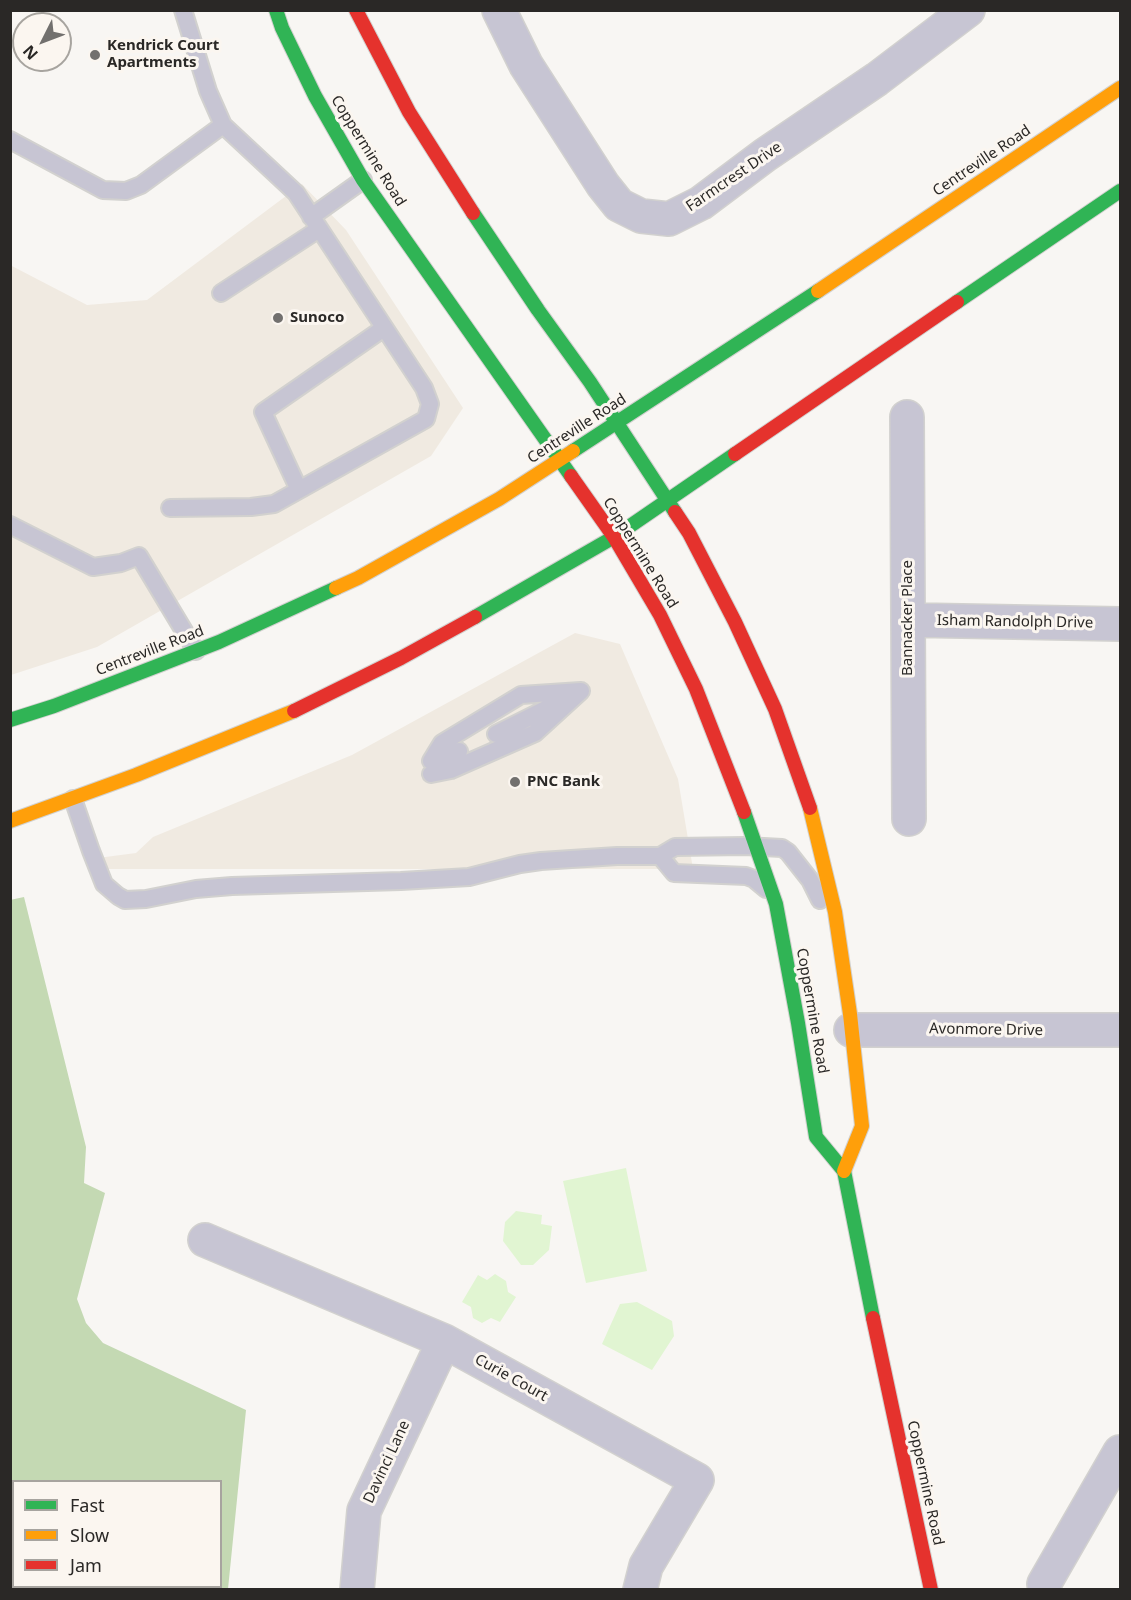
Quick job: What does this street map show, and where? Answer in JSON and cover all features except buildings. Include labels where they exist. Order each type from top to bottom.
[{"type":"street","name":"Coppermine Road","points":[[276,10],[282,28],[315,96],[363,180],[614,537],[660,615],[696,689],[757,846],[776,904],[816,1137],[844,1171],[931,1590]]},
{"type":"street","points":[[356,10],[409,112],[454,185],[538,310],[590,381],[669,500],[706,564],[778,719],[809,804],[835,912],[840,945],[862,1126],[844,1171]]},
{"type":"street","name":"Farmcrest Drive","points":[[499,10],[526,65],[603,185],[620,206],[641,216],[669,219],[701,203],[765,155],[877,79],[968,10]]},
{"type":"street","name":"Centreville Road","points":[[10,720],[196,651],[358,578],[499,499],[808,298],[1120,88]]},
{"type":"street","points":[[10,822],[208,747],[305,706],[401,658],[614,537],[1120,191]]},
{"type":"street","name":"Bannacker Place","points":[[907,417],[909,819]]},
{"type":"street","name":"Isham Randolph Drive","points":[[909,620],[1120,624]]},
{"type":"street","name":"Avonmore Drive","points":[[851,1030],[1120,1030]]},
{"type":"street","name":"Curie Court","points":[[205,1240],[444,1341],[696,1480],[646,1566],[640,1590]]},
{"type":"street","name":"Davinci Lane","points":[[357,1590],[364,1511],[444,1341]]},
{"type":"street","points":[[1044,1584],[1120,1452]]},
{"type":"lane","points":[[170,508],[251,507],[274,504],[426,419],[430,404],[424,388],[296,193],[223,125],[208,91],[183,10]]},
{"type":"lane","points":[[10,140],[103,190],[126,191],[141,185],[223,125]]},
{"type":"lane","points":[[221,293],[315,223],[363,180]]},
{"type":"lane","points":[[299,490],[262,412],[384,328]]},
{"type":"lane","points":[[10,525],[93,567],[121,563],[140,556],[196,651]]},
{"type":"lane","points":[[496,734],[581,691]]},
{"type":"lane","points":[[431,767],[451,770],[535,733],[581,691]]},
{"type":"lane","points":[[431,767],[442,743],[521,695],[581,691]]},
{"type":"lane","points":[[431,767],[459,751]]},
{"type":"lane","points":[[73,799],[104,884],[125,900],[232,886],[468,877],[541,861],[660,856],[675,847],[757,846],[782,848],[794,858],[810,880],[840,945]]},
{"type":"lane","points":[[660,856],[674,873],[739,875],[754,879],[767,890],[776,904]]},
{"type":"shaded area","points":[[302,184],[346,230],[463,408],[431,456],[97,647],[11,675],[10,265],[87,305],[147,300]]},
{"type":"shaded area","points":[[575,633],[620,644],[678,779],[693,869],[91,869],[90,859],[136,853],[153,837],[352,755]]},
{"type":"green space","points":[[24,897],[86,1147],[84,1183],[105,1193],[77,1299],[86,1323],[103,1343],[246,1410],[228,1589],[11,1589],[10,900]]},
{"type":"green space","points":[[626,1168],[647,1271],[586,1283],[563,1181]]},
{"type":"green space","points":[[516,1211],[542,1215],[541,1224],[552,1226],[549,1250],[533,1265],[521,1265],[503,1241],[505,1222]]},
{"type":"green space","points":[[495,1274],[506,1281],[508,1292],[516,1297],[500,1322],[491,1318],[482,1323],[473,1318],[471,1307],[462,1302],[478,1275],[487,1280]]},
{"type":"green space","points":[[637,1302],[672,1321],[674,1336],[652,1370],[602,1344],[620,1304]]},
{"type":"traffic: fast","points":[[276,10],[282,28],[315,96],[363,180],[571,476]]},
{"type":"traffic: fast","points":[[957,302],[1120,191]]},
{"type":"traffic: fast","points":[[473,213],[590,382],[675,512]]},
{"type":"traffic: fast","points":[[573,451],[818,291]]},
{"type":"traffic: fast","points":[[475,617],[614,537],[735,454]]},
{"type":"traffic: fast","points":[[10,720],[54,706],[219,642],[336,588]]},
{"type":"traffic: fast","points":[[744,812],[776,904],[816,1137],[844,1171],[873,1318]]},
{"type":"traffic: slow","points":[[818,291],[1120,88]]},
{"type":"traffic: slow","points":[[336,588],[499,499],[573,451]]},
{"type":"traffic: slow","points":[[10,821],[136,775],[294,711]]},
{"type":"traffic: slow","points":[[810,808],[835,912],[850,1014],[862,1126],[844,1171]]},
{"type":"traffic: jam","points":[[356,10],[409,112],[473,213]]},
{"type":"traffic: jam","points":[[735,454],[957,302]]},
{"type":"traffic: jam","points":[[571,476],[614,537],[660,615],[696,689],[744,812]]},
{"type":"traffic: jam","points":[[675,512],[689,533],[735,622],[775,709],[810,808]]},
{"type":"traffic: jam","points":[[294,711],[401,658],[475,617]]},
{"type":"traffic: jam","points":[[873,1318],[931,1590]]},
{"type":"place","name":"Kendrick Court Apartments","points":[[95,55]]},
{"type":"place","name":"Sunoco","points":[[278,318]]},
{"type":"place","name":"PNC Bank","points":[[515,782]]}]
